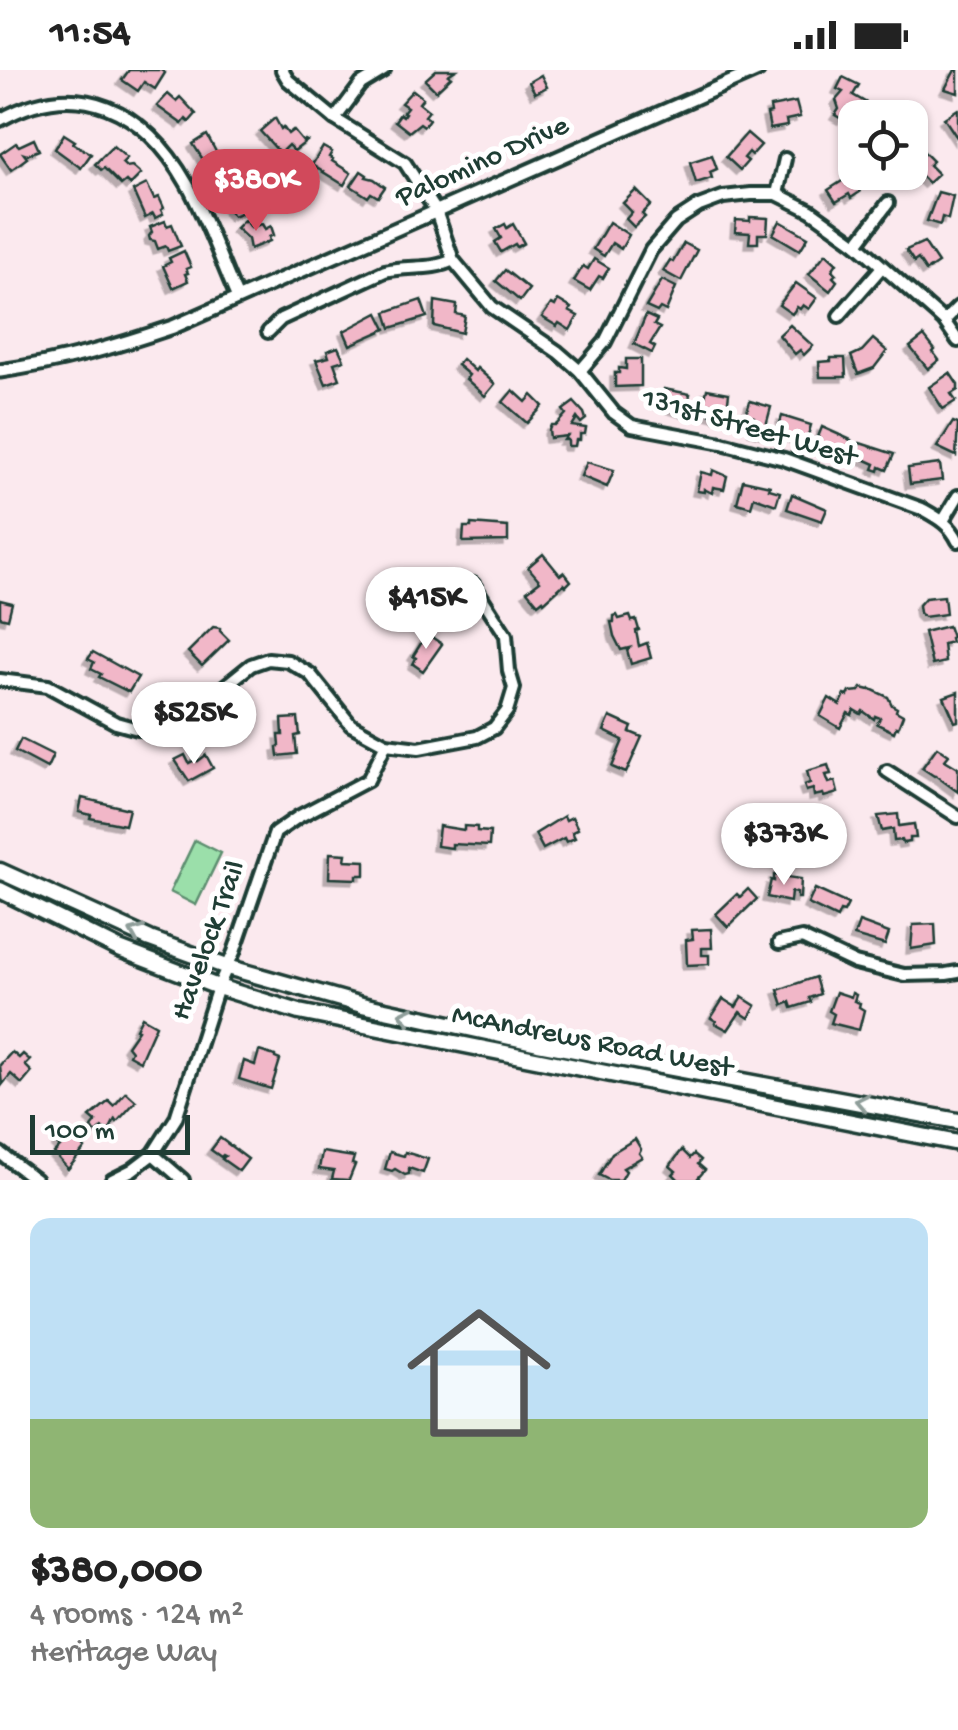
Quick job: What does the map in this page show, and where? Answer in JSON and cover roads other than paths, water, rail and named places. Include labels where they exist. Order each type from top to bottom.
[{"type":"main road","name":"McAndrews Road West","points":[[0,871],[150,939],[228,967],[362,1005],[538,1043],[958,1121]]},
{"type":"main road","name":"McAndrews Road West","points":[[0,890],[120,948],[218,986],[315,1016],[958,1143]]},
{"type":"street","name":"131st Street West","points":[[282,70],[288,80],[335,119],[404,163],[436,212],[453,260],[492,307],[558,352],[580,371],[614,413],[632,426],[722,442],[784,459],[922,509],[943,521],[958,541]]},
{"type":"street","points":[[335,119],[361,84],[384,70]]},
{"type":"street","name":"Palomino Drive","points":[[0,371],[105,350],[173,327],[758,70]]},
{"type":"street","points":[[0,120],[44,102],[74,99],[103,104],[128,116],[152,136],[186,183],[237,297]]},
{"type":"street","points":[[777,194],[785,159]]},
{"type":"street","points":[[580,371],[605,342],[651,250],[676,221],[723,197],[777,194],[811,212],[856,244],[944,321],[958,341]]},
{"type":"street","points":[[856,244],[888,203]]},
{"type":"street","points":[[268,332],[281,319],[384,271],[432,267],[453,260]]},
{"type":"street","points":[[839,316],[882,268]]},
{"type":"street","points":[[944,321],[958,307]]},
{"type":"street","points":[[943,521],[958,496]]},
{"type":"street","points":[[0,680],[48,686],[116,723],[138,730],[159,729],[178,724],[251,666],[268,659],[288,661],[310,674],[351,725],[386,744],[420,748],[477,737],[494,728],[507,711],[514,688],[506,634],[473,584]]},
{"type":"street","name":"Havelock Trail","points":[[112,1180],[153,1154],[176,1118],[218,986],[276,833],[368,780],[386,744]]},
{"type":"street","points":[[887,771],[958,817]]},
{"type":"street","points":[[780,943],[802,938],[854,963],[904,975],[958,972]]},
{"type":"street","points":[[0,1153],[36,1180]]},
{"type":"street","points":[[153,1154],[183,1180]]}]
